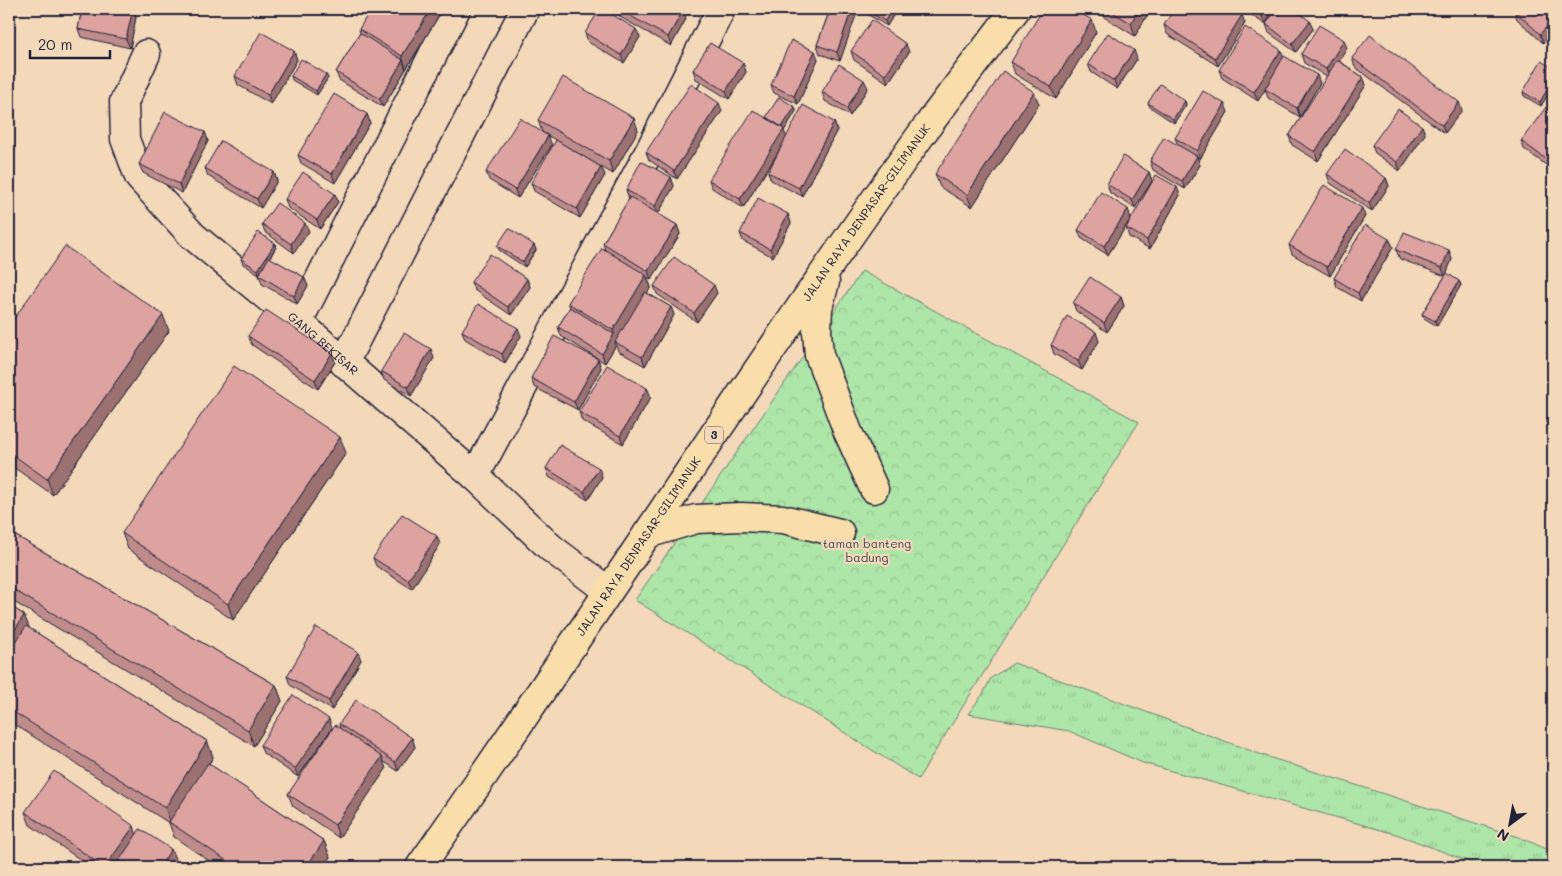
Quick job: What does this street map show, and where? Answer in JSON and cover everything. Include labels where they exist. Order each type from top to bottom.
[{"type":"highway","name":"JALAN RAYA DENPASAR-GILIMANUK","points":[[420,867],[828,268],[919,139],[1016,9]]},
{"type":"highway","points":[[828,268],[818,308],[817,332],[819,355],[848,432],[874,489]]},
{"type":"highway","points":[[647,534],[696,519],[741,516],[784,519],[840,533]]},
{"type":"street","points":[[298,322],[456,9]]},
{"type":"street","points":[[344,363],[525,9]]},
{"type":"street","points":[[475,476],[650,150],[721,9]]},
{"type":"street","name":"GANG BEKISAR","points":[[146,54],[124,102],[125,139],[139,177],[193,236],[298,322],[475,476],[551,548],[608,591]]},
{"type":"green space","name":"taman banteng badung","points":[[862,271],[1139,422],[918,779],[635,600]]},
{"type":"green space","points":[[1014,663],[1265,756],[1519,837],[1553,852],[1553,867],[1483,867],[1399,835],[1143,763],[1069,731],[968,714],[983,694],[991,678]]},
{"type":"building","points":[[82,9],[133,9],[126,39],[78,29]]},
{"type":"building","points":[[371,9],[431,9],[402,56],[359,29]]},
{"type":"building","points":[[600,9],[636,29],[621,55],[585,33]]},
{"type":"building","points":[[618,9],[679,9],[683,11],[668,37]]},
{"type":"building","points":[[828,9],[852,9],[837,52],[817,45],[830,10]]},
{"type":"building","points":[[864,9],[892,9],[885,21]]},
{"type":"building","points":[[1043,9],[1073,9],[1092,20],[1051,87],[1011,62]]},
{"type":"building","points":[[1107,9],[1139,9],[1131,23]]},
{"type":"building","points":[[1174,9],[1232,9],[1242,15],[1215,58],[1164,25]]},
{"type":"building","points":[[1251,9],[1266,9],[1262,16]]},
{"type":"building","points":[[1277,9],[1294,9],[1310,21],[1292,44],[1266,24]]},
{"type":"building","points":[[1515,9],[1551,9],[1553,11],[1553,20],[1540,34]]},
{"type":"building","points":[[872,20],[906,44],[885,75],[851,51]]},
{"type":"building","points":[[1319,25],[1344,40],[1326,69],[1301,54]]},
{"type":"building","points":[[1245,27],[1281,50],[1254,92],[1219,70]]},
{"type":"building","points":[[261,32],[294,51],[268,95],[235,76]]},
{"type":"building","points":[[360,33],[403,60],[380,99],[336,72]]},
{"type":"building","points":[[1108,33],[1134,50],[1114,81],[1088,64]]},
{"type":"building","points":[[1370,35],[1459,102],[1442,125],[1352,58]]},
{"type":"building","points":[[791,40],[815,51],[794,96],[771,85]]},
{"type":"building","points":[[710,43],[743,63],[726,91],[693,70]]},
{"type":"building","points":[[1284,56],[1317,75],[1297,108],[1265,89]]},
{"type":"building","points":[[301,59],[326,74],[316,91],[291,76]]},
{"type":"building","points":[[1337,60],[1363,77],[1315,152],[1289,136]]},
{"type":"building","points":[[1541,61],[1553,68],[1553,79],[1540,102],[1523,92]]},
{"type":"building","points":[[839,64],[864,80],[847,108],[822,92]]},
{"type":"building","points":[[1003,71],[1034,92],[967,195],[935,174]]},
{"type":"building","points":[[563,77],[634,118],[609,161],[538,120]]},
{"type":"building","points":[[691,84],[719,103],[674,171],[646,152]]},
{"type":"building","points":[[1160,84],[1185,101],[1173,119],[1148,103]]},
{"type":"building","points":[[1203,91],[1225,104],[1197,151],[1175,138]]},
{"type":"building","points":[[334,94],[367,114],[332,174],[298,155]]},
{"type":"building","points":[[779,97],[795,107],[782,127],[766,117]]},
{"type":"building","points":[[803,105],[834,122],[799,188],[768,172]]},
{"type":"building","points":[[1546,107],[1553,113],[1553,164],[1521,141]]},
{"type":"building","points":[[1398,109],[1422,126],[1397,162],[1372,145]]},
{"type":"building","points":[[753,110],[784,129],[740,199],[709,180]]},
{"type":"building","points":[[165,112],[205,132],[179,184],[139,164]]},
{"type":"building","points":[[520,118],[548,136],[515,190],[486,172]]},
{"type":"building","points":[[1164,137],[1197,156],[1182,181],[1150,161]]},
{"type":"building","points":[[556,140],[601,167],[577,209],[531,183]]},
{"type":"building","points":[[221,141],[274,172],[257,199],[205,168]]},
{"type":"building","points":[[1345,149],[1386,178],[1369,203],[1327,174]]},
{"type":"building","points":[[1123,156],[1149,172],[1132,200],[1107,184]]},
{"type":"building","points":[[641,161],[671,177],[655,206],[626,190]]},
{"type":"building","points":[[303,172],[335,194],[317,220],[285,199]]},
{"type":"building","points":[[1156,175],[1177,187],[1147,240],[1126,228]]},
{"type":"building","points":[[1324,185],[1362,208],[1327,267],[1289,245]]},
{"type":"building","points":[[1101,192],[1128,209],[1104,246],[1078,230]]},
{"type":"building","points":[[630,197],[677,225],[648,271],[603,243]]},
{"type":"building","points":[[758,198],[788,214],[770,249],[740,233]]},
{"type":"building","points":[[277,203],[305,223],[291,244],[262,224]]},
{"type":"building","points":[[1365,225],[1389,239],[1358,293],[1334,278]]},
{"type":"building","points":[[509,228],[534,245],[523,262],[497,246]]},
{"type":"building","points":[[258,232],[275,243],[258,270],[241,259]]},
{"type":"building","points":[[1404,232],[1449,250],[1442,268],[1396,250]]},
{"type":"building","points":[[65,246],[163,315],[47,479],[9,452],[9,326]]},
{"type":"building","points":[[602,248],[646,275],[613,330],[568,303]]},
{"type":"building","points":[[490,254],[527,279],[508,307],[471,282]]},
{"type":"building","points":[[269,257],[304,277],[294,296],[259,275]]},
{"type":"building","points":[[674,257],[714,285],[694,313],[654,286]]},
{"type":"building","points":[[1447,273],[1459,281],[1435,321],[1422,314]]},
{"type":"building","points":[[1090,277],[1121,297],[1104,323],[1073,303]]},
{"type":"building","points":[[645,292],[671,307],[642,357],[615,342]]},
{"type":"building","points":[[478,304],[518,328],[502,354],[462,331]]},
{"type":"building","points":[[570,307],[614,334],[602,354],[558,327]]},
{"type":"building","points":[[266,310],[332,353],[315,380],[248,336]]},
{"type":"building","points":[[1067,316],[1096,332],[1078,361],[1051,345]]},
{"type":"building","points":[[404,333],[431,349],[408,387],[381,371]]},
{"type":"building","points":[[554,336],[598,359],[574,402],[531,378]]},
{"type":"building","points":[[607,365],[647,388],[620,436],[579,412]]},
{"type":"building","points":[[234,366],[340,437],[228,604],[122,533]]},
{"type":"building","points":[[560,445],[599,468],[584,492],[546,468]]},
{"type":"building","points":[[402,514],[437,536],[408,580],[373,558]]},
{"type":"building","points":[[9,532],[276,685],[248,730],[9,587]]},
{"type":"building","points":[[9,605],[24,615],[9,640]]},
{"type":"building","points":[[26,626],[207,741],[165,808],[9,709],[9,653]]},
{"type":"building","points":[[316,627],[358,652],[329,701],[287,676]]},
{"type":"building","points":[[293,695],[329,719],[295,769],[260,745]]},
{"type":"building","points":[[356,700],[412,738],[395,762],[339,724]]},
{"type":"building","points":[[335,725],[382,757],[335,825],[288,794]]},
{"type":"building","points":[[208,763],[324,841],[306,867],[236,867],[169,822]]},
{"type":"building","points":[[54,771],[134,826],[105,867],[25,812]]},
{"type":"building","points":[[140,829],[171,849],[160,867],[115,867]]}]
